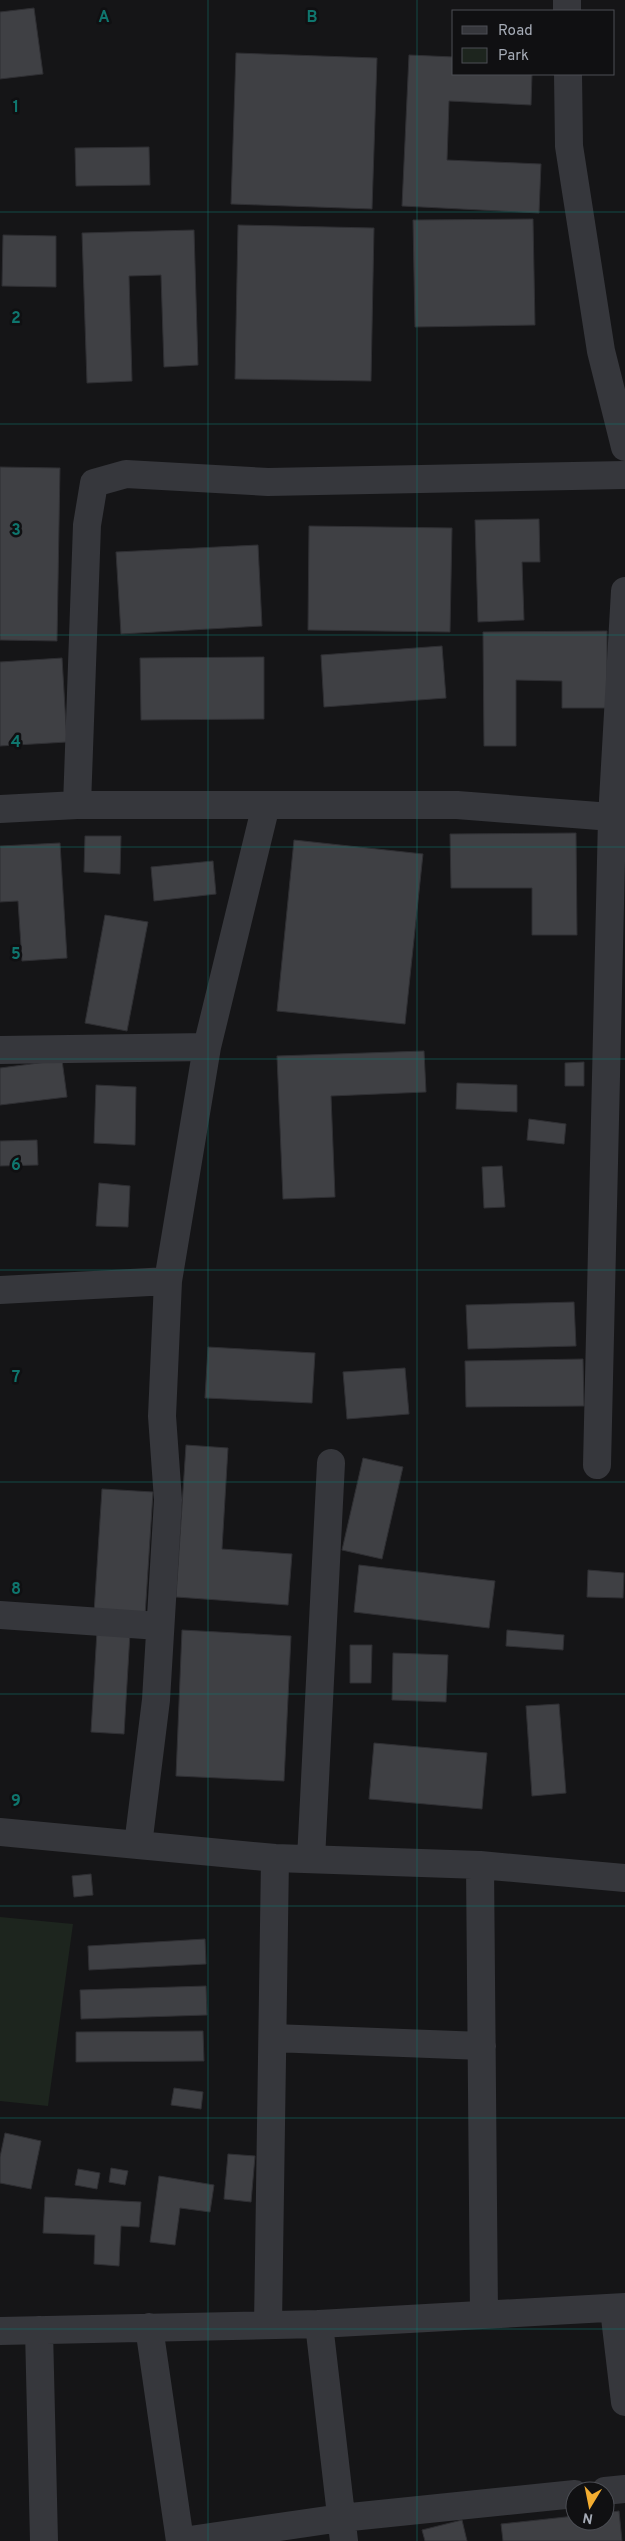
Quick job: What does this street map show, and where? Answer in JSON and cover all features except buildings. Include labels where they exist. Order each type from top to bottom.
[{"type":"street","points":[[568,75],[569,146],[601,351],[625,447]]},
{"type":"street","points":[[77,805],[87,524],[94,483],[126,474],[268,482],[625,475]]},
{"type":"street","points":[[597,1465],[625,591]]},
{"type":"street","points":[[0,809],[77,805],[456,805],[618,818]]},
{"type":"street","points":[[138,1844],[156,1700],[168,1500],[162,1416],[168,1281],[207,1047],[266,805]]},
{"type":"street","points":[[0,1050],[207,1047]]},
{"type":"street","points":[[0,1290],[168,1281]]},
{"type":"street","points":[[311,1860],[331,1463]]},
{"type":"street","points":[[0,1615],[159,1626]]},
{"type":"street","points":[[0,1832],[275,1858],[480,1865],[625,1878]]},
{"type":"street","points":[[268,2325],[275,1858]]},
{"type":"street","points":[[480,1865],[484,2315]]},
{"type":"street","points":[[272,2038],[482,2046]]},
{"type":"street","points":[[0,2331],[319,2324],[619,2308],[625,2402]]},
{"type":"street","points":[[319,2324],[343,2530]]},
{"type":"street","points":[[149,2327],[181,2541],[343,2530],[565,2496]]},
{"type":"street","points":[[39,2330],[44,2541]]},
{"type":"green space","points":[[0,1917],[73,1924],[48,2106],[0,2101]]}]
